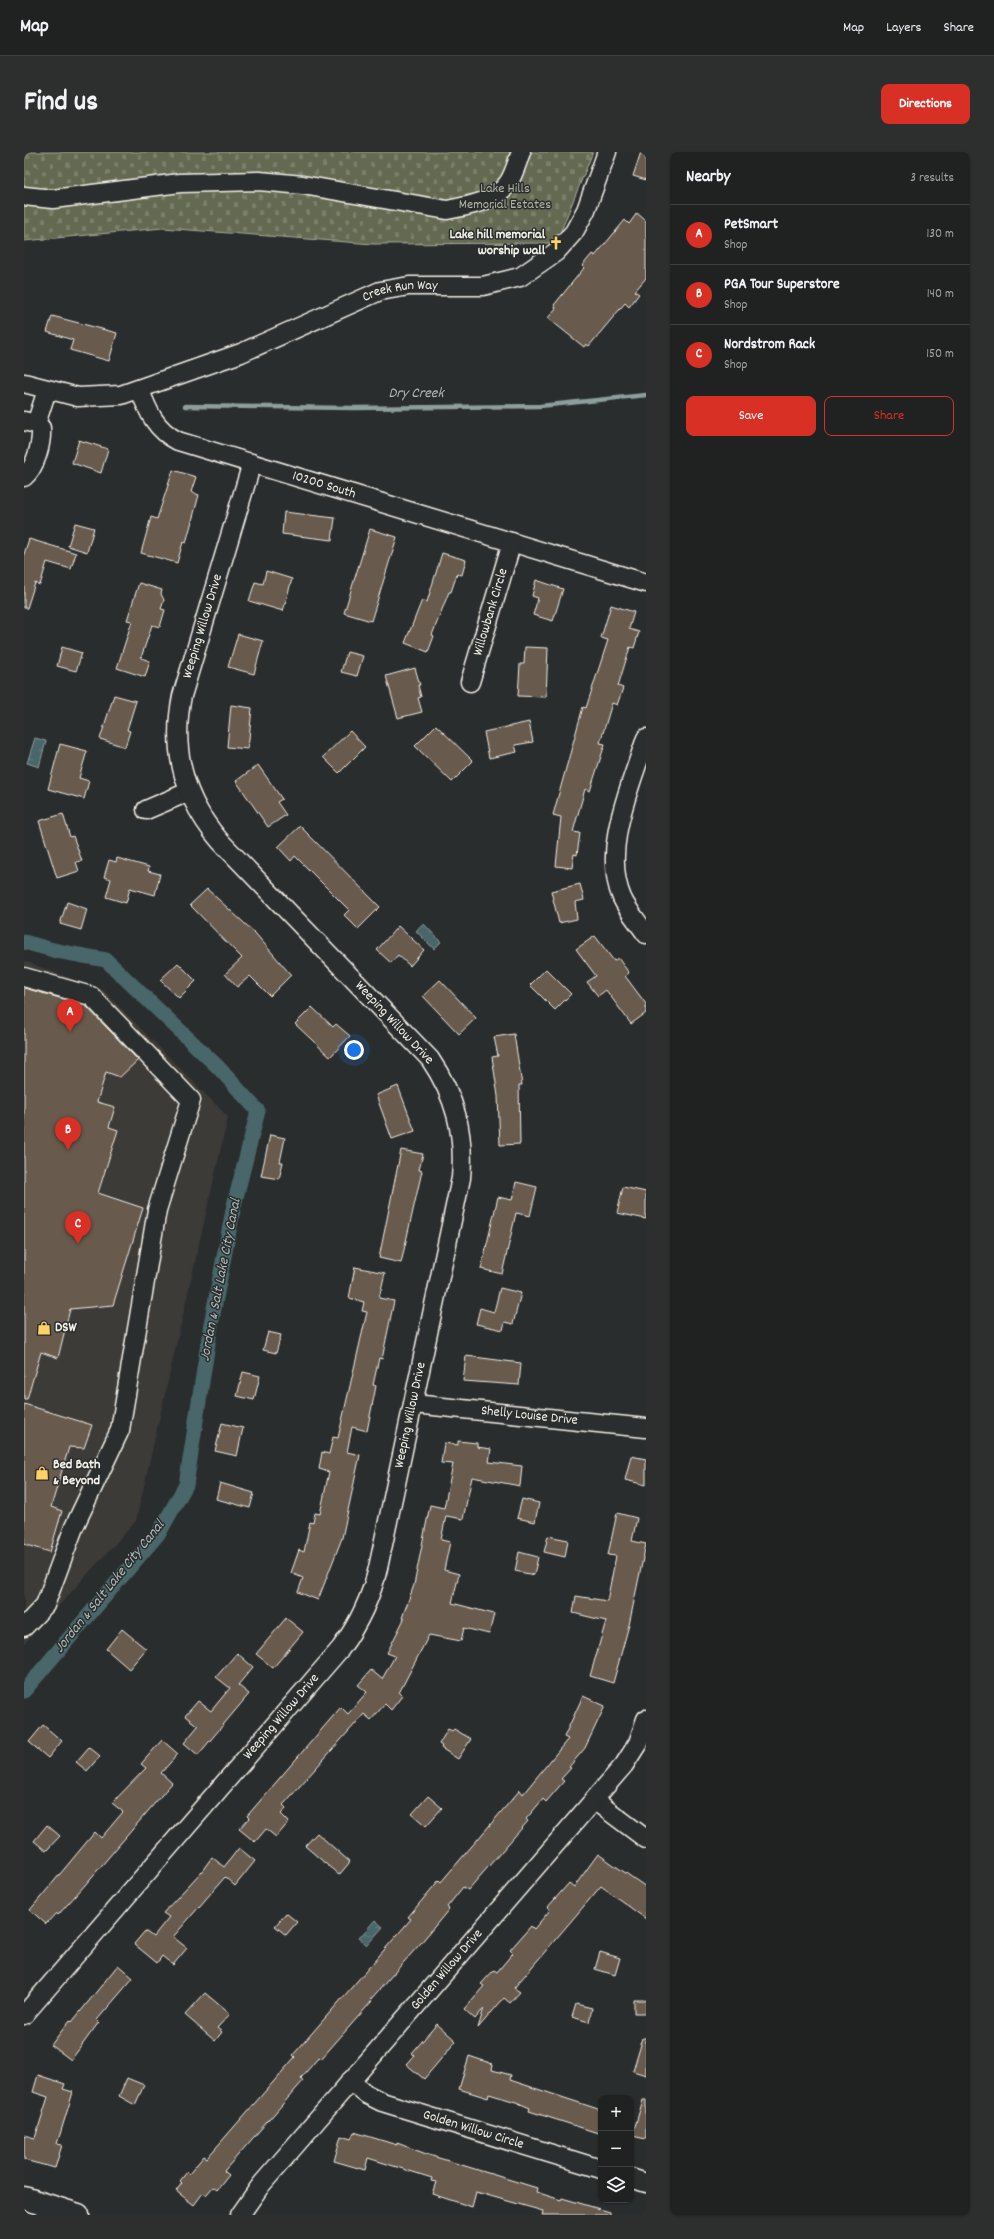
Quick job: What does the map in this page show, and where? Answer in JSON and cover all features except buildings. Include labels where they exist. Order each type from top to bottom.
[{"type":"main road","points":[[24,2198],[78,2215]]},
{"type":"street","points":[[24,196],[53,199],[180,183],[259,181],[303,185],[447,210],[470,206],[490,198],[508,184],[521,152]]},
{"type":"street","name":"Creek Run Way","points":[[140,390],[241,353],[380,291],[409,286],[483,286],[520,276],[556,252],[574,232],[586,210],[607,152]]},
{"type":"street","points":[[24,383],[46,390],[78,397],[94,398],[121,395],[140,390]]},
{"type":"street","points":[[24,477],[30,472],[38,450],[41,428],[30,423],[46,390]]},
{"type":"street","name":"10200 South","points":[[140,390],[153,420],[171,437],[646,583]]},
{"type":"street","name":"Weeping Willow Drive","points":[[24,2015],[350,1636],[364,1610],[375,1583],[462,1178],[462,1142],[455,1106],[440,1074],[422,1050],[220,841],[202,818],[188,792],[178,745],[179,712],[252,463]]},
{"type":"street","name":"Willowbank Circle","points":[[470,682],[512,542]]},
{"type":"street","points":[[646,738],[640,776],[615,842],[615,871],[623,898],[646,934]]},
{"type":"street","points":[[146,810],[188,792]]},
{"type":"street","points":[[24,977],[91,996],[191,1100],[157,1210],[120,1430],[74,1527],[45,1605],[24,1627]]},
{"type":"street","name":"Shelly Louise Drive","points":[[414,1404],[646,1428]]},
{"type":"street","name":"Golden Willow Drive","points":[[240,2215],[261,2185],[594,1800],[631,1754],[646,1719]]},
{"type":"street","points":[[594,1800],[646,1839]]},
{"type":"street","name":"Golden Willow Circle","points":[[350,2081],[366,2094],[382,2102],[598,2168]]},
{"type":"street","points":[[634,2179],[646,2183]]},
{"type":"shaded area","points":[[24,961],[103,990],[228,1117],[136,1521],[24,1644]]},
{"type":"green space","name":"Lake Hills Memorial Estates","points":[[24,152],[593,152],[556,243],[373,244],[163,228],[24,241]]},
{"type":"water","points":[[35,738],[46,741],[39,767],[27,763]]},
{"type":"water","points":[[423,923],[441,942],[434,949],[416,931]]},
{"type":"water","points":[[375,1920],[383,1927],[367,1945],[359,1938]]},
{"type":"waterway","name":"Dry Creek","points":[[185,406],[355,408],[540,406],[646,395]]},
{"type":"waterway","name":"Jordan & Salt Lake City Canal","points":[[24,942],[57,951],[106,960],[218,1067],[258,1111],[234,1205],[211,1324],[186,1485],[159,1533],[24,1691]]},
{"type":"place","name":"Lake hill memorial worship wall","points":[[556,243]]},
{"type":"place","name":"PetSmart","points":[[70,1032]]},
{"type":"place","name":"PGA Tour Superstore","points":[[68,1150]]},
{"type":"place","name":"Nordstrom Rack","points":[[78,1244]]},
{"type":"place","name":"DSW","points":[[44,1328]]},
{"type":"place","name":"Bed Bath & Beyond","points":[[42,1473]]}]
